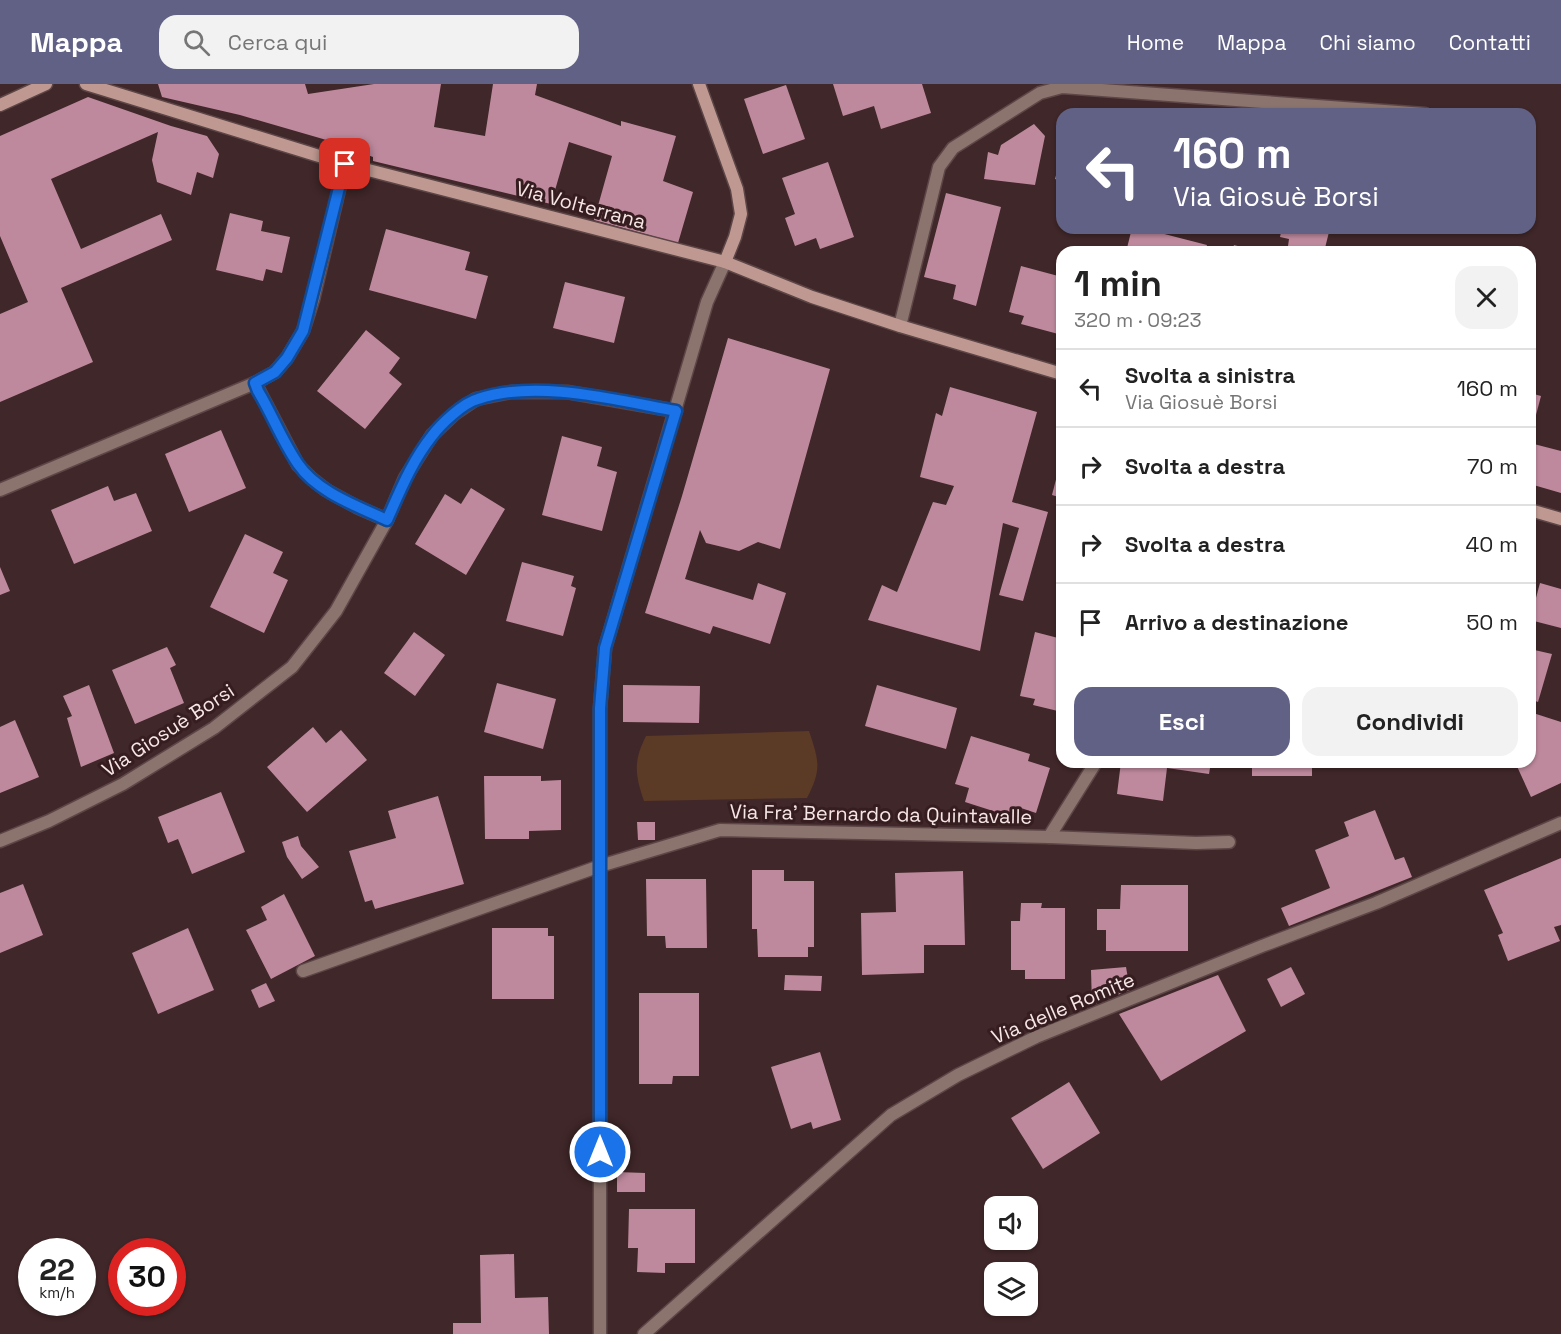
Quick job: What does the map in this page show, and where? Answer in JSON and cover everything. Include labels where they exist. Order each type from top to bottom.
[{"type":"main road","points":[[0,105],[46,84]]},
{"type":"main road","name":"Via Volterrana","points":[[86,84],[345,164],[725,262],[812,297],[1056,372]]},
{"type":"main road","points":[[699,84],[737,189],[740,205],[741,214],[735,237],[725,262]]},
{"type":"main road","points":[[1536,512],[1561,519]]},
{"type":"street","points":[[900,326],[939,167],[953,147],[1040,93],[1062,87],[1344,108]]},
{"type":"street","points":[[0,490],[255,383],[275,372],[287,358],[303,331],[345,164]]},
{"type":"street","points":[[600,1334],[600,708],[605,648],[707,302],[725,262]]},
{"type":"street","points":[[255,383],[298,465],[326,489],[357,507],[387,520]]},
{"type":"street","name":"Via Giosuè Borsi","points":[[0,842],[49,821],[123,784],[214,728],[292,667],[336,611],[387,520],[405,478],[432,435],[453,414],[476,399],[511,392],[567,392],[676,411]]},
{"type":"street","name":"Via Fra' Bernardo da Quintavalle","points":[[1049,837],[1091,768]]},
{"type":"street","name":"Via delle Romite","points":[[644,1334],[891,1115],[958,1075],[1036,1037],[1376,903],[1561,823]]},
{"type":"street","name":"Via Fra' Bernardo da Quintavalle","points":[[303,971],[600,866],[720,830],[1229,842]]},
{"type":"shaded area","points":[[809,731],[817,758],[817,772],[807,798],[644,801],[639,783],[637,761],[646,736]]},
{"type":"building","points":[[158,84],[305,84],[308,94],[374,84],[441,84],[434,127],[485,136],[493,84],[537,84],[535,95],[621,126],[621,121],[676,136],[663,181],[693,192],[678,243],[594,220],[612,156],[569,142],[551,204],[373,161],[373,157],[323,139],[240,115],[162,97]]},
{"type":"building","points":[[833,84],[922,84],[931,113],[881,129],[874,106],[843,116]]},
{"type":"building","points":[[786,85],[805,139],[763,154],[744,99]]},
{"type":"building","points":[[88,97],[207,136],[219,154],[213,178],[197,172],[191,195],[157,182],[152,160],[158,132],[51,179],[81,249],[161,214],[172,240],[61,288],[93,362],[0,402],[0,314],[28,302],[0,236],[0,136]]},
{"type":"building","points":[[1034,124],[1045,136],[1035,185],[984,179],[988,152],[998,155],[1001,145]]},
{"type":"building","points":[[828,162],[854,237],[820,249],[816,238],[795,246],[785,218],[795,214],[782,178]]},
{"type":"building","points":[[946,193],[1001,207],[976,306],[953,299],[956,285],[924,277]]},
{"type":"building","points":[[230,213],[263,221],[261,231],[290,237],[282,273],[266,269],[263,281],[216,270]]},
{"type":"building","points":[[386,229],[470,252],[465,270],[488,276],[476,319],[369,290]]},
{"type":"building","points":[[1130,234],[1164,234],[1207,245],[1207,246],[1128,246]]},
{"type":"building","points":[[1281,234],[1328,234],[1326,246],[1288,246],[1289,239],[1280,237]]},
{"type":"building","points":[[1021,266],[1056,275],[1056,333],[1021,324],[1024,316],[1009,312]]},
{"type":"building","points":[[565,282],[625,297],[614,343],[553,328]]},
{"type":"building","points":[[366,330],[400,358],[389,373],[402,384],[365,429],[317,391]]},
{"type":"building","points":[[728,338],[830,369],[780,549],[758,542],[739,551],[706,543],[700,530],[685,579],[753,600],[758,583],[786,593],[770,644],[713,626],[710,634],[645,613]]},
{"type":"building","points":[[950,387],[1037,412],[1012,502],[1048,512],[1023,601],[999,595],[1019,528],[1003,523],[980,651],[868,620],[882,585],[897,592],[933,502],[946,505],[954,486],[920,477],[936,413],[942,416]]},
{"type":"building","points":[[1536,395],[1541,396],[1536,415]]},
{"type":"building","points":[[221,430],[246,488],[189,512],[165,454]]},
{"type":"building","points":[[562,436],[602,447],[597,466],[617,472],[602,531],[542,515]]},
{"type":"building","points":[[1536,445],[1561,451],[1561,493],[1536,486]]},
{"type":"building","points":[[1056,479],[1056,496],[1052,495]]},
{"type":"building","points":[[108,486],[114,501],[136,493],[152,531],[74,564],[51,510]]},
{"type":"building","points":[[471,488],[505,509],[466,575],[415,544],[445,494],[461,504]]},
{"type":"building","points":[[245,534],[283,552],[273,573],[288,580],[264,633],[210,607]]},
{"type":"building","points":[[522,562],[574,576],[571,586],[576,588],[563,636],[506,621]]},
{"type":"building","points":[[0,567],[10,591],[0,595]]},
{"type":"building","points":[[1540,583],[1561,589],[1561,628],[1536,622],[1536,598]]},
{"type":"building","points":[[414,632],[445,655],[415,696],[384,673]]},
{"type":"building","points":[[1035,632],[1056,637],[1056,711],[1033,705],[1035,699],[1020,696]]},
{"type":"building","points":[[167,647],[176,665],[170,668],[184,703],[135,724],[112,670]]},
{"type":"building","points":[[1536,650],[1552,654],[1538,702],[1536,701]]},
{"type":"building","points":[[497,683],[556,699],[543,749],[484,732]]},
{"type":"building","points":[[89,685],[114,753],[81,767],[67,718],[72,716],[63,696]]},
{"type":"building","points":[[623,685],[700,686],[699,723],[623,722]]},
{"type":"building","points":[[877,685],[957,708],[946,749],[865,726]]},
{"type":"building","points":[[1536,714],[1561,722],[1561,783],[1531,797],[1518,768],[1536,768]]},
{"type":"building","points":[[15,720],[39,777],[0,793],[0,727]]},
{"type":"building","points":[[313,727],[326,743],[341,730],[367,760],[307,812],[267,767]]},
{"type":"building","points":[[971,736],[1030,754],[1028,761],[1050,768],[1036,813],[1018,807],[1015,818],[965,802],[969,788],[955,784]]},
{"type":"building","points":[[1120,768],[1167,768],[1163,801],[1117,794]]},
{"type":"building","points":[[1167,768],[1210,768],[1209,774]]},
{"type":"building","points":[[1252,768],[1312,768],[1312,776],[1252,776]]},
{"type":"building","points":[[484,776],[541,776],[541,781],[561,780],[561,830],[529,831],[529,839],[485,839]]},
{"type":"building","points":[[221,792],[245,852],[192,874],[178,839],[168,843],[158,817]]},
{"type":"building","points":[[438,796],[464,884],[375,909],[372,900],[365,902],[349,851],[396,838],[388,811]]},
{"type":"building","points":[[1375,810],[1395,860],[1404,857],[1412,877],[1289,926],[1281,908],[1330,888],[1315,850],[1349,836],[1344,822]]},
{"type":"building","points":[[637,822],[655,822],[655,840],[638,840]]},
{"type":"building","points":[[298,836],[301,846],[319,867],[302,879],[287,857],[282,842]]},
{"type":"building","points":[[1561,858],[1561,925],[1554,927],[1560,941],[1508,961],[1498,935],[1503,933],[1484,890]]},
{"type":"building","points":[[752,870],[784,870],[784,881],[814,881],[814,947],[808,947],[808,957],[758,957],[757,929],[752,929]]},
{"type":"building","points":[[963,871],[965,945],[924,945],[924,973],[862,975],[861,913],[896,912],[895,873]]},
{"type":"building","points":[[646,879],[706,879],[707,948],[666,948],[665,936],[647,936]]},
{"type":"building","points":[[23,884],[43,935],[0,953],[0,893]]},
{"type":"building","points":[[1121,885],[1188,885],[1188,951],[1106,951],[1106,930],[1097,930],[1097,909],[1120,909]]},
{"type":"building","points":[[284,894],[315,956],[271,979],[246,930],[267,920],[261,907]]},
{"type":"building","points":[[1021,903],[1042,903],[1041,908],[1065,908],[1065,979],[1025,979],[1025,970],[1011,970],[1011,921],[1020,921]]},
{"type":"building","points":[[188,928],[214,990],[158,1014],[132,953]]},
{"type":"building","points":[[492,928],[548,928],[548,936],[554,936],[554,999],[492,999]]},
{"type":"building","points":[[1126,967],[1130,990],[1092,1005],[1091,970]]},
{"type":"building","points":[[1291,967],[1305,994],[1281,1007],[1267,979]]},
{"type":"building","points":[[785,975],[822,976],[821,991],[784,990]]},
{"type":"building","points":[[1218,975],[1246,1031],[1161,1081],[1119,1014]]},
{"type":"building","points":[[266,983],[275,1001],[259,1008],[251,990]]},
{"type":"building","points":[[639,993],[699,993],[699,1076],[673,1076],[672,1084],[639,1084]]},
{"type":"building","points":[[820,1052],[841,1120],[813,1129],[811,1122],[791,1129],[771,1067]]},
{"type":"building","points":[[1069,1082],[1100,1133],[1043,1169],[1011,1118]]},
{"type":"building","points":[[617,1172],[645,1173],[645,1192],[617,1192]]},
{"type":"building","points":[[629,1209],[695,1209],[695,1263],[665,1263],[665,1273],[637,1272],[638,1248],[628,1248]]},
{"type":"building","points":[[514,1254],[515,1298],[548,1297],[549,1334],[453,1334],[453,1323],[481,1323],[480,1255]]},
{"type":"route","points":[[345,164],[313,300],[303,331],[287,358],[275,372],[255,383],[298,465],[312,479],[357,507],[387,520],[405,478],[432,435],[453,414],[476,399],[511,392],[567,392],[676,411],[605,648],[600,708],[600,1152]]}]
